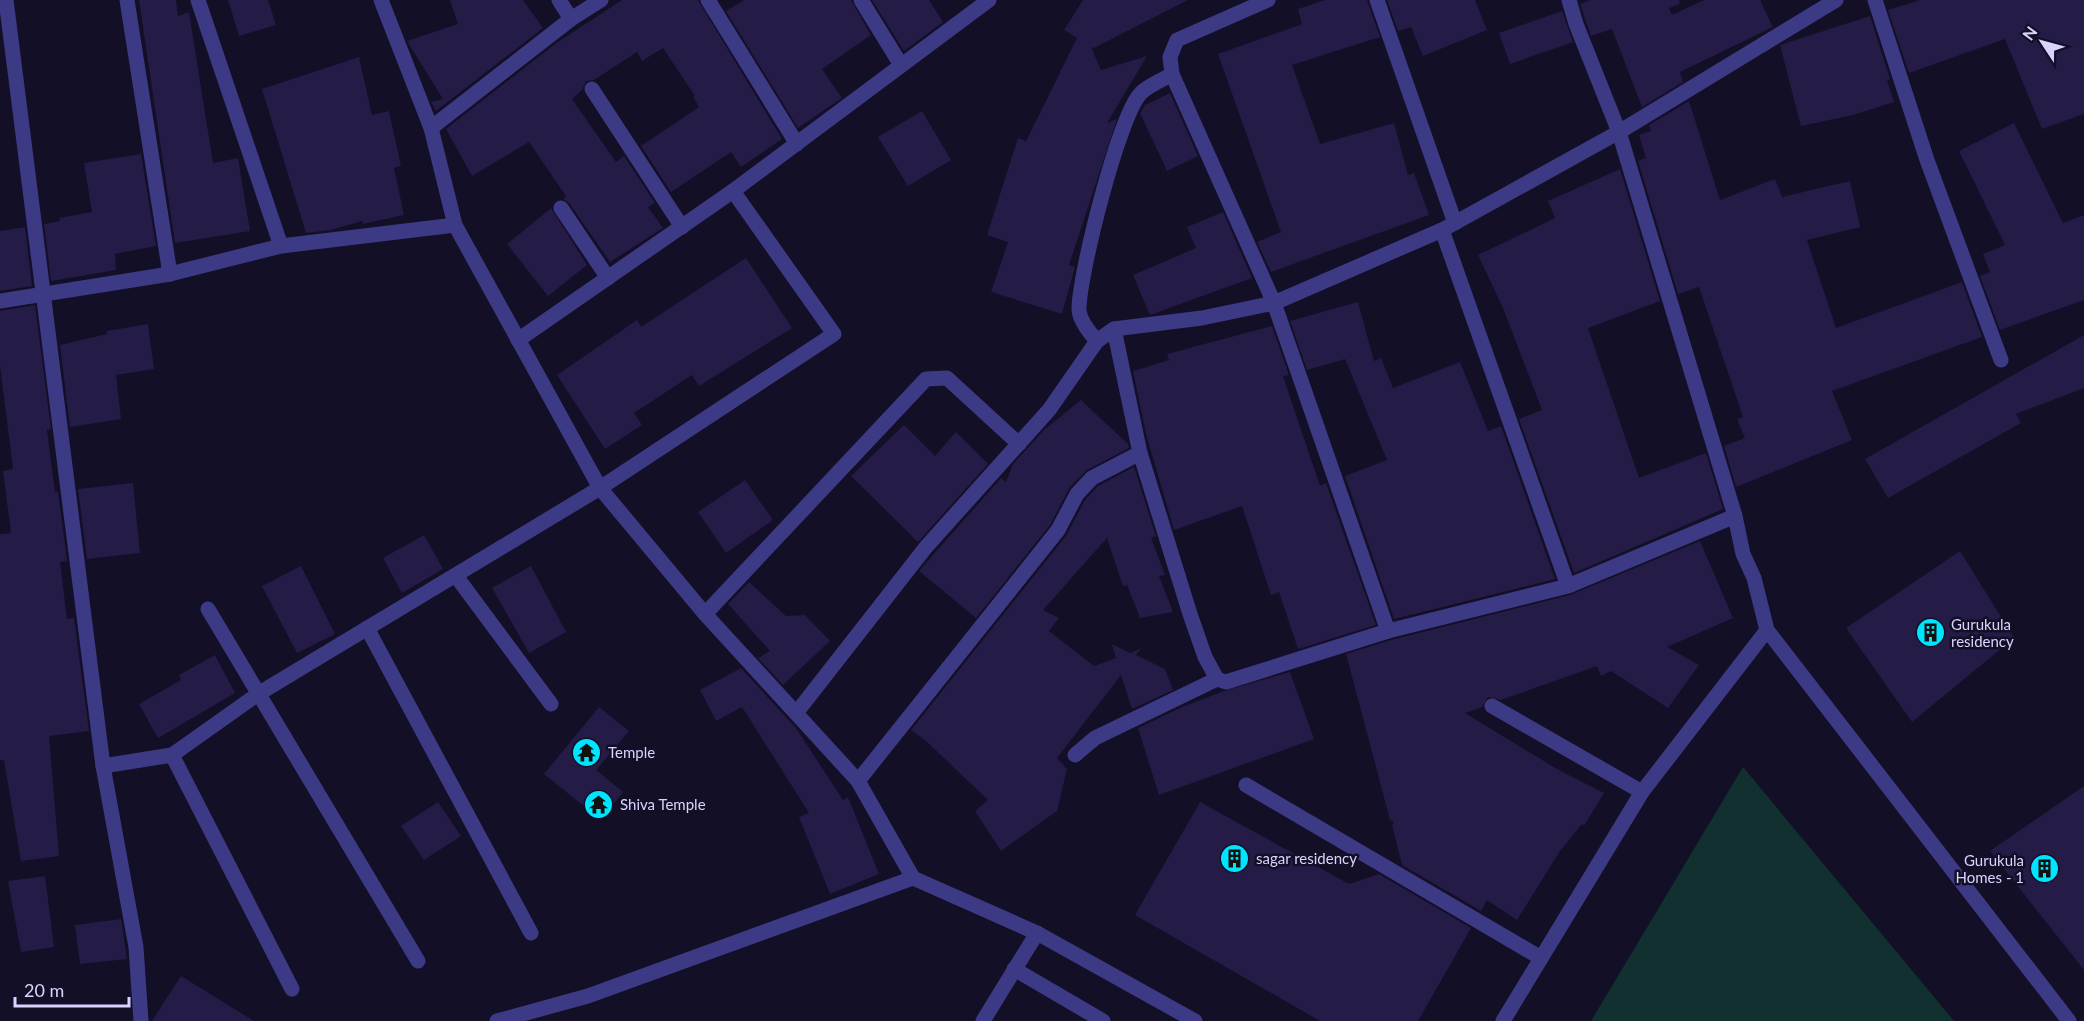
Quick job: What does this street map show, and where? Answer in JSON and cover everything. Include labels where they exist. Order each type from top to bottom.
[{"type":"street","points":[[6,0],[103,766],[136,947],[141,1021]]},
{"type":"street","points":[[127,0],[170,274]]},
{"type":"street","points":[[198,0],[281,246]]},
{"type":"street","points":[[381,0],[431,128],[455,225],[600,488],[705,614],[858,781],[913,878],[1037,933],[1195,1021]]},
{"type":"street","points":[[559,0],[571,19]]},
{"type":"street","points":[[431,128],[571,19],[601,0]]},
{"type":"street","points":[[708,0],[797,144]]},
{"type":"street","points":[[861,0],[901,65]]},
{"type":"street","points":[[518,340],[733,191],[989,0]]},
{"type":"street","points":[[1268,0],[1177,40],[1170,57],[1172,74],[1274,303],[1388,631]]},
{"type":"street","points":[[1377,0],[1449,227],[1568,586]]},
{"type":"street","points":[[1569,0],[1576,24],[1619,132],[1735,516],[1743,554],[1754,578],[1767,630],[2069,1021]]},
{"type":"street","points":[[1875,0],[1927,159],[2001,360]]},
{"type":"street","points":[[797,712],[926,547],[1048,410],[1097,340],[1114,329],[1202,318],[1274,303],[1449,227],[1619,132],[1830,1]]},
{"type":"street","points":[[1097,340],[1089,332],[1078,311],[1096,216],[1124,122],[1141,93],[1172,74]]},
{"type":"street","points":[[592,89],[682,227]]},
{"type":"street","points":[[103,766],[172,755],[258,694],[600,488],[834,334],[733,191]]},
{"type":"street","points":[[561,208],[608,278]]},
{"type":"street","points":[[0,301],[170,274],[281,246],[455,225]]},
{"type":"street","points":[[1114,329],[1140,453],[1190,614],[1205,657],[1216,679]]},
{"type":"street","points":[[705,614],[926,379],[947,378],[1019,444]]},
{"type":"street","points":[[858,781],[1058,530],[1077,494],[1092,478],[1140,453]]},
{"type":"street","points":[[1075,755],[1095,738],[1216,679],[1227,682],[1388,631],[1568,586],[1735,516]]},
{"type":"street","points":[[456,576],[551,704]]},
{"type":"street","points":[[208,609],[418,961]]},
{"type":"street","points":[[367,628],[531,933]]},
{"type":"street","points":[[1503,1021],[1642,792],[1767,630]]},
{"type":"street","points":[[1492,706],[1642,792]]},
{"type":"street","points":[[172,755],[292,989]]},
{"type":"street","points":[[1246,785],[1541,958]]},
{"type":"street","points":[[497,1021],[588,996],[913,878]]},
{"type":"street","points":[[983,1021],[1037,933]]},
{"type":"street","points":[[1014,969],[1102,1021]]},
{"type":"green space","points":[[1743,767],[1954,1021],[1591,1021]]},
{"type":"building","points":[[139,0],[176,0],[178,16],[189,12],[213,163],[238,158],[250,231],[175,243]]},
{"type":"building","points":[[228,0],[268,0],[276,25],[239,36]]},
{"type":"building","points":[[450,0],[523,0],[543,28],[436,111],[431,102],[443,99],[407,41],[458,24]]},
{"type":"building","points":[[622,0],[698,0],[782,139],[741,167],[731,152],[671,192],[641,146],[699,107],[693,97],[695,96],[663,48],[642,61],[637,52],[594,80],[586,81],[582,90],[572,99],[616,162],[624,156],[655,203],[648,207],[663,228],[610,262],[569,203],[563,199],[566,196],[529,142],[472,176],[446,129],[555,44]]},
{"type":"building","points":[[744,0],[851,0],[871,35],[822,69],[842,98],[798,128],[726,11]]},
{"type":"building","points":[[872,0],[929,0],[943,22],[904,51]]},
{"type":"building","points":[[1083,0],[1188,0],[1094,48],[1091,47],[1101,70],[1147,56],[1107,123],[1117,119],[1069,265],[1075,267],[1062,314],[991,292],[1008,242],[987,235],[1018,138],[1026,141],[1077,38],[1064,30]]},
{"type":"building","points":[[1325,0],[1367,0],[1380,37],[1292,65],[1320,144],[1394,123],[1408,175],[1414,173],[1429,215],[1271,272],[1257,242],[1281,232],[1218,54],[1302,24],[1298,9]]},
{"type":"building","points":[[1387,0],[1475,0],[1487,30],[1423,56],[1411,27],[1398,31]]},
{"type":"building","points":[[1591,0],[1679,0],[1680,4],[1669,8],[1672,15],[1704,0],[1760,0],[1773,27],[1680,72],[1683,82],[1642,107],[1612,29],[1591,36],[1580,4]]},
{"type":"building","points":[[1920,0],[2084,0],[2084,114],[2042,129],[2005,39],[1909,73],[1888,10]]},
{"type":"building","points":[[1562,11],[1573,42],[1510,64],[1499,33]]},
{"type":"building","points":[[1870,16],[1890,79],[1887,80],[1894,102],[1853,115],[1801,126],[1780,45]]},
{"type":"building","points":[[359,57],[372,115],[389,111],[401,166],[394,168],[404,215],[306,233],[262,89]]},
{"type":"building","points":[[1170,93],[1198,156],[1167,171],[1140,113],[1145,105]]},
{"type":"building","points":[[1689,101],[1720,200],[1775,179],[1782,197],[1850,181],[1860,227],[1807,240],[1836,328],[1962,282],[1982,337],[1832,391],[1852,440],[1736,487],[1724,446],[1745,438],[1737,419],[1743,417],[1699,287],[1678,294],[1638,161],[1646,158],[1639,135],[1651,131],[1649,125]]},
{"type":"building","points":[[922,111],[951,160],[908,186],[878,137]]},
{"type":"building","points":[[2014,123],[2063,223],[2084,215],[2084,300],[2000,330],[1980,276],[1990,272],[1983,254],[2005,245],[1959,151]]},
{"type":"building","points":[[141,154],[156,246],[115,254],[116,270],[51,281],[44,224],[60,221],[59,218],[92,212],[84,163]]},
{"type":"building","points":[[1620,169],[1660,301],[1588,328],[1639,478],[1706,453],[1723,509],[1574,573],[1519,419],[1542,410],[1503,308],[1478,255],[1555,218],[1548,201]]},
{"type":"building","points":[[551,208],[587,265],[548,296],[507,244]]},
{"type":"building","points":[[1223,212],[1252,278],[1150,315],[1133,275],[1196,248],[1187,227]]},
{"type":"building","points":[[25,227],[32,286],[0,291],[0,231]]},
{"type":"building","points":[[746,258],[792,328],[699,386],[692,375],[634,413],[642,425],[605,449],[557,375],[637,320],[641,327]]},
{"type":"building","points":[[1358,302],[1374,361],[1381,358],[1393,388],[1460,362],[1488,431],[1501,426],[1555,579],[1394,619],[1345,476],[1387,460],[1345,359],[1307,370],[1290,321]]},
{"type":"building","points":[[35,305],[51,429],[47,430],[67,561],[60,562],[67,619],[74,618],[89,731],[49,736],[59,856],[21,861],[4,760],[0,760],[0,534],[11,533],[3,471],[13,469],[0,366],[0,311]]},
{"type":"building","points":[[148,324],[154,369],[116,375],[121,419],[70,427],[60,345],[107,334],[107,331]]},
{"type":"building","points":[[1272,326],[1289,375],[1283,376],[1320,486],[1326,483],[1376,625],[1298,649],[1279,592],[1271,595],[1242,506],[1174,530],[1146,434],[1133,371],[1169,360],[1167,354]]},
{"type":"building","points":[[2084,335],[2084,388],[2016,414],[2021,423],[1888,498],[1865,459]]},
{"type":"building","points":[[1081,400],[1128,444],[1129,448],[1087,470],[1070,487],[1050,525],[976,618],[919,571],[1001,478],[1006,482],[1013,464],[1045,429]]},
{"type":"building","points":[[904,425],[935,456],[956,432],[988,464],[918,542],[851,476]]},
{"type":"building","points":[[1134,467],[1156,536],[1151,538],[1165,575],[1159,576],[1173,612],[1140,618],[1127,585],[1123,586],[1107,538],[1043,610],[1059,618],[1049,631],[1094,666],[1116,658],[1112,644],[1130,653],[1142,648],[1136,655],[1165,669],[1173,690],[1132,709],[1121,675],[1057,758],[1067,769],[1057,811],[1001,851],[975,811],[988,800],[926,741],[911,730],[1066,536],[1085,500],[1098,486]]},
{"type":"building","points":[[745,480],[773,520],[726,553],[698,512]]},
{"type":"building","points":[[133,483],[140,553],[87,559],[78,489]]},
{"type":"building","points":[[424,535],[443,569],[402,593],[383,558]]},
{"type":"building","points":[[1700,541],[1733,618],[1667,647],[1699,665],[1668,708],[1611,671],[1601,676],[1597,666],[1501,700],[1488,697],[1482,707],[1465,713],[1557,769],[1604,793],[1584,826],[1582,824],[1560,851],[1517,920],[1487,900],[1481,911],[1402,865],[1392,825],[1394,822],[1390,820],[1346,654],[1391,640],[1570,595]]},
{"type":"building","name":"Gurukula residency","points":[[1960,551],[2014,638],[1912,722],[1846,628]]},
{"type":"building","points":[[301,566],[335,634],[297,653],[262,586]]},
{"type":"building","points":[[531,566],[566,632],[529,653],[492,588]]},
{"type":"building","points":[[749,582],[786,616],[805,615],[830,641],[783,685],[758,658],[770,651],[728,604]]},
{"type":"building","points":[[215,655],[235,693],[158,738],[139,704],[181,680],[179,675]]},
{"type":"building","points":[[741,668],[796,728],[843,800],[848,797],[879,874],[830,894],[799,817],[809,813],[742,707],[716,721],[700,690]]},
{"type":"building","points":[[1290,672],[1314,739],[1159,795],[1138,728],[1182,707],[1224,691]]},
{"type":"building","name":"Temple","points":[[599,707],[629,731],[596,770],[623,792],[601,820],[544,774]]},
{"type":"building","name":"Gurukula Homes - 1","points":[[2084,786],[2084,970],[1990,851]]},
{"type":"building","points":[[438,802],[461,836],[424,860],[401,826]]},
{"type":"building","name":"sagar residency","points":[[1200,802],[1349,884],[1379,874],[1471,928],[1418,1021],[1320,1021],[1135,915]]},
{"type":"building","points":[[45,876],[54,947],[21,952],[8,881]]},
{"type":"building","points":[[121,919],[127,959],[80,964],[75,925]]},
{"type":"building","points":[[181,976],[254,1021],[152,1021]]},
{"type":"place","name":"Gurukula residency","points":[[1930,633]]},
{"type":"place","name":"Temple","points":[[587,752]]},
{"type":"place","name":"Shiva Temple","points":[[599,804]]},
{"type":"place","name":"sagar residency","points":[[1235,858]]},
{"type":"place","name":"Gurukula Homes - 1","points":[[2045,869]]}]
